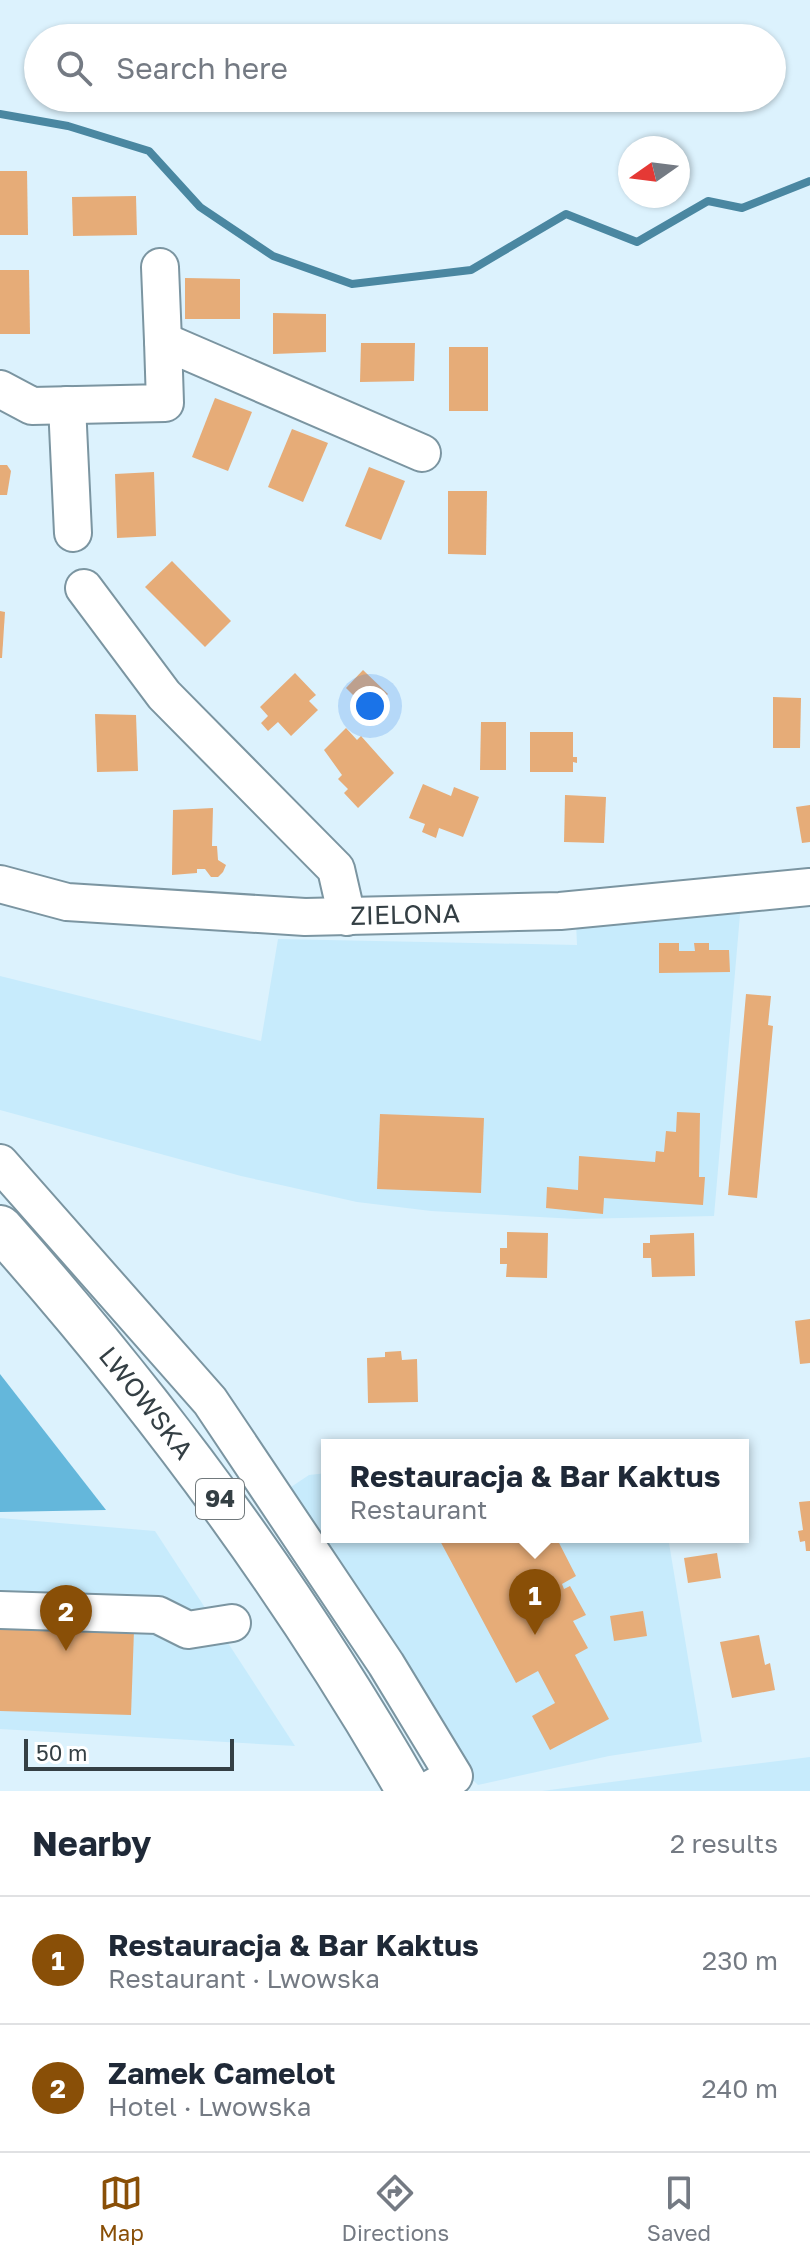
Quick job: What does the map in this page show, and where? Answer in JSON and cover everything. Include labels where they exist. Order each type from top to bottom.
[{"type":"main road","name":"LWOWSKA","points":[[0,1228],[70,1307],[177,1439],[275,1576],[409,1791]]},
{"type":"main road","name":"LWOWSKA","points":[[0,1268],[160,1465],[261,1605],[376,1791]]},
{"type":"street","points":[[0,389],[32,406],[165,403],[160,267]]},
{"type":"street","points":[[163,341],[422,453]]},
{"type":"street","points":[[67,405],[73,533]]},
{"type":"street","points":[[84,588],[164,695],[336,869],[347,917]]},
{"type":"street","name":"ZIELONA","points":[[0,884],[67,902],[347,917],[560,911],[810,887]]},
{"type":"street","points":[[0,1163],[210,1401],[386,1664],[454,1776],[427,1791]]},
{"type":"street","points":[[0,1610],[158,1615],[188,1630],[232,1623]]},
{"type":"shaded area","points":[[741,903],[714,1216],[576,1219],[431,1211],[357,1202],[241,1176],[0,1110],[0,976],[261,1041],[278,939],[577,945],[576,922]]},
{"type":"shaded area","points":[[0,1374],[106,1510],[0,1512]]},
{"type":"shaded area","points":[[321,1474],[321,1543],[669,1543],[702,1742],[609,1756],[478,1785],[459,1767],[282,1493],[309,1475]]},
{"type":"shaded area","points":[[0,1518],[155,1531],[295,1746],[0,1729]]},
{"type":"shaded area","points":[[810,1757],[810,1791],[542,1791],[696,1771]]},
{"type":"building","points":[[0,171],[27,171],[28,235],[0,235]]},
{"type":"building","points":[[136,196],[137,235],[73,236],[72,197]]},
{"type":"building","points":[[0,270],[29,270],[30,334],[0,334]]},
{"type":"building","points":[[185,278],[240,279],[240,319],[185,319]]},
{"type":"building","points":[[273,313],[326,314],[326,352],[273,354]]},
{"type":"building","points":[[361,343],[415,343],[414,381],[360,382]]},
{"type":"building","points":[[449,347],[488,347],[488,411],[449,411]]},
{"type":"building","points":[[215,398],[252,412],[228,471],[192,457]]},
{"type":"building","points":[[292,429],[328,443],[303,502],[268,487]]},
{"type":"building","points":[[0,465],[7,465],[11,471],[7,495],[0,495]]},
{"type":"building","points":[[369,467],[405,481],[381,540],[345,526]]},
{"type":"building","points":[[154,472],[156,536],[117,538],[115,474]]},
{"type":"building","points":[[448,491],[487,491],[486,555],[448,554]]},
{"type":"building","points":[[172,561],[231,621],[205,647],[145,587]]},
{"type":"building","points":[[0,611],[5,612],[2,658],[0,658]]},
{"type":"building","points":[[363,670],[388,694],[370,712],[346,688]]},
{"type":"building","points":[[295,673],[316,695],[309,701],[318,710],[291,736],[278,722],[268,731],[261,723],[268,716],[260,707]]},
{"type":"building","points":[[773,697],[801,698],[800,748],[773,748]]},
{"type":"building","points":[[95,714],[136,715],[138,771],[97,772]]},
{"type":"building","points":[[481,722],[506,722],[506,770],[480,770]]},
{"type":"building","points":[[346,728],[357,740],[361,736],[394,773],[358,808],[344,793],[348,789],[338,779],[342,775],[324,750]]},
{"type":"building","points":[[530,732],[573,732],[573,757],[577,757],[577,763],[573,762],[573,772],[530,772]]},
{"type":"building","points":[[423,784],[451,796],[454,787],[479,797],[463,837],[439,828],[436,838],[422,832],[425,824],[409,818]]},
{"type":"building","points":[[565,795],[606,797],[604,843],[564,842]]},
{"type":"building","points":[[810,805],[810,842],[802,843],[796,807]]},
{"type":"building","points":[[213,808],[212,846],[217,846],[218,860],[226,865],[223,872],[218,877],[211,877],[205,869],[197,869],[197,873],[172,875],[173,810]]},
{"type":"building","points":[[659,943],[679,943],[679,951],[695,951],[694,943],[709,943],[709,950],[729,950],[730,972],[659,973]]},
{"type":"building","points":[[746,994],[771,996],[768,1025],[773,1026],[757,1198],[728,1195]]},
{"type":"building","points":[[677,1112],[700,1113],[699,1177],[705,1177],[703,1205],[604,1198],[603,1214],[546,1208],[547,1187],[578,1190],[579,1156],[655,1162],[656,1151],[664,1152],[666,1131],[676,1132]]},
{"type":"building","points":[[380,1114],[484,1118],[481,1193],[377,1189]]},
{"type":"building","points":[[507,1232],[548,1233],[547,1278],[506,1277],[507,1264],[500,1264],[500,1248],[507,1248]]},
{"type":"building","points":[[694,1233],[695,1276],[652,1277],[651,1258],[643,1258],[643,1243],[650,1243],[650,1235]]},
{"type":"building","points":[[810,1319],[810,1363],[800,1364],[795,1321]]},
{"type":"building","points":[[401,1351],[402,1360],[417,1359],[418,1402],[368,1403],[367,1358],[385,1357],[385,1352]]},
{"type":"building","points":[[810,1501],[810,1551],[806,1551],[805,1541],[800,1542],[798,1531],[803,1530],[799,1502]]},
{"type":"building","points":[[441,1543],[559,1543],[576,1576],[562,1584],[564,1589],[570,1586],[586,1615],[573,1621],[588,1648],[575,1655],[609,1719],[550,1750],[532,1716],[555,1703],[538,1671],[516,1683]]},
{"type":"building","points":[[717,1553],[721,1578],[688,1583],[684,1558]]},
{"type":"building","points":[[643,1611],[647,1636],[614,1641],[610,1616]]},
{"type":"building","points":[[0,1626],[134,1630],[131,1715],[0,1711]]},
{"type":"building","points":[[759,1635],[765,1665],[770,1663],[775,1690],[732,1698],[720,1642]]},
{"type":"waterway","points":[[0,114],[68,126],[149,151],[200,207],[273,256],[352,284],[471,270],[566,214],[637,242],[708,201],[742,208],[810,181]]},
{"type":"place","name":"Restauracja & Bar Kaktus","points":[[535,1635]]},
{"type":"place","name":"Zamek Camelot","points":[[66,1651]]}]
